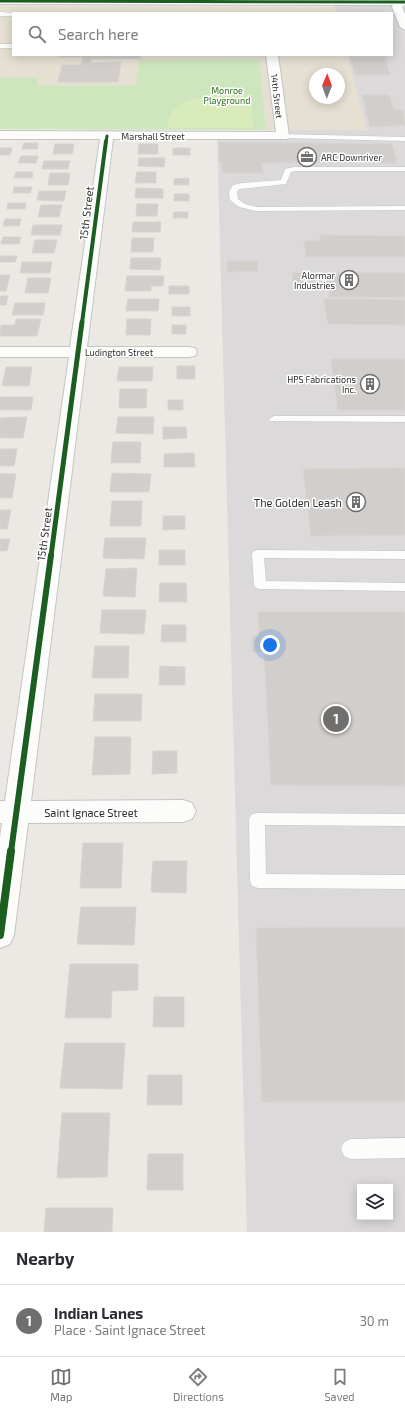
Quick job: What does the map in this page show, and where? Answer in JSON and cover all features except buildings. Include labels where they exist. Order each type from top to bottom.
[{"type":"street","points":[[0,1],[402,2]]},
{"type":"street","points":[[264,2],[266,12]]},
{"type":"street","points":[[402,2],[397,7],[405,27]]},
{"type":"street","name":"14th Street","points":[[272,56],[283,136]]},
{"type":"street","name":"Marshall Street","points":[[0,135],[283,136]]},
{"type":"street","name":"15th Street","points":[[0,935],[8,812],[78,352],[107,136]]},
{"type":"street","name":"Ludington Street","points":[[0,352],[189,352]]},
{"type":"street","name":"Saint Ignace Street","points":[[8,812],[183,811]]},
{"type":"lane","points":[[0,14],[12,14]]},
{"type":"lane","points":[[0,46],[11,46]]},
{"type":"lane","points":[[283,136],[405,139]]},
{"type":"lane","points":[[404,171],[294,169],[288,171],[283,182],[242,185],[236,187],[232,194],[233,198],[240,205],[256,209],[405,208]]},
{"type":"lane","points":[[274,419],[405,419]]},
{"type":"lane","points":[[405,555],[258,554],[260,585],[405,587]]},
{"type":"lane","points":[[405,820],[257,819],[258,881],[405,882]]},
{"type":"lane","points":[[351,1149],[405,1148]]},
{"type":"shaded area","points":[[405,0],[405,1232],[247,1232],[217,136],[282,136],[282,130],[366,130],[347,56],[393,56],[393,12],[336,12],[332,2]]},
{"type":"shaded area","points":[[0,6],[334,7],[336,12],[12,12],[12,56],[347,56],[367,130],[266,130],[258,59],[139,60],[136,85],[36,86],[38,78],[0,78]]},
{"type":"green space","name":"Monroe Playground","points":[[259,59],[266,130],[0,129],[0,78],[38,78],[37,86],[136,85],[139,60]]},
{"type":"green space","points":[[222,95],[251,96],[253,128],[167,128],[169,118],[179,105],[195,99]]},
{"type":"cycle path","points":[[0,1],[405,2]]},
{"type":"cycle path","points":[[0,935],[107,136]]},
{"type":"place","name":"ARC Downriver","points":[[307,157]]},
{"type":"place","name":"Alormar Industries","points":[[349,280]]},
{"type":"place","name":"HPS Fabrications Inc.","points":[[370,384]]},
{"type":"place","name":"The Golden Leash","points":[[356,502]]},
{"type":"place","name":"Indian Lanes","points":[[336,719]]}]
